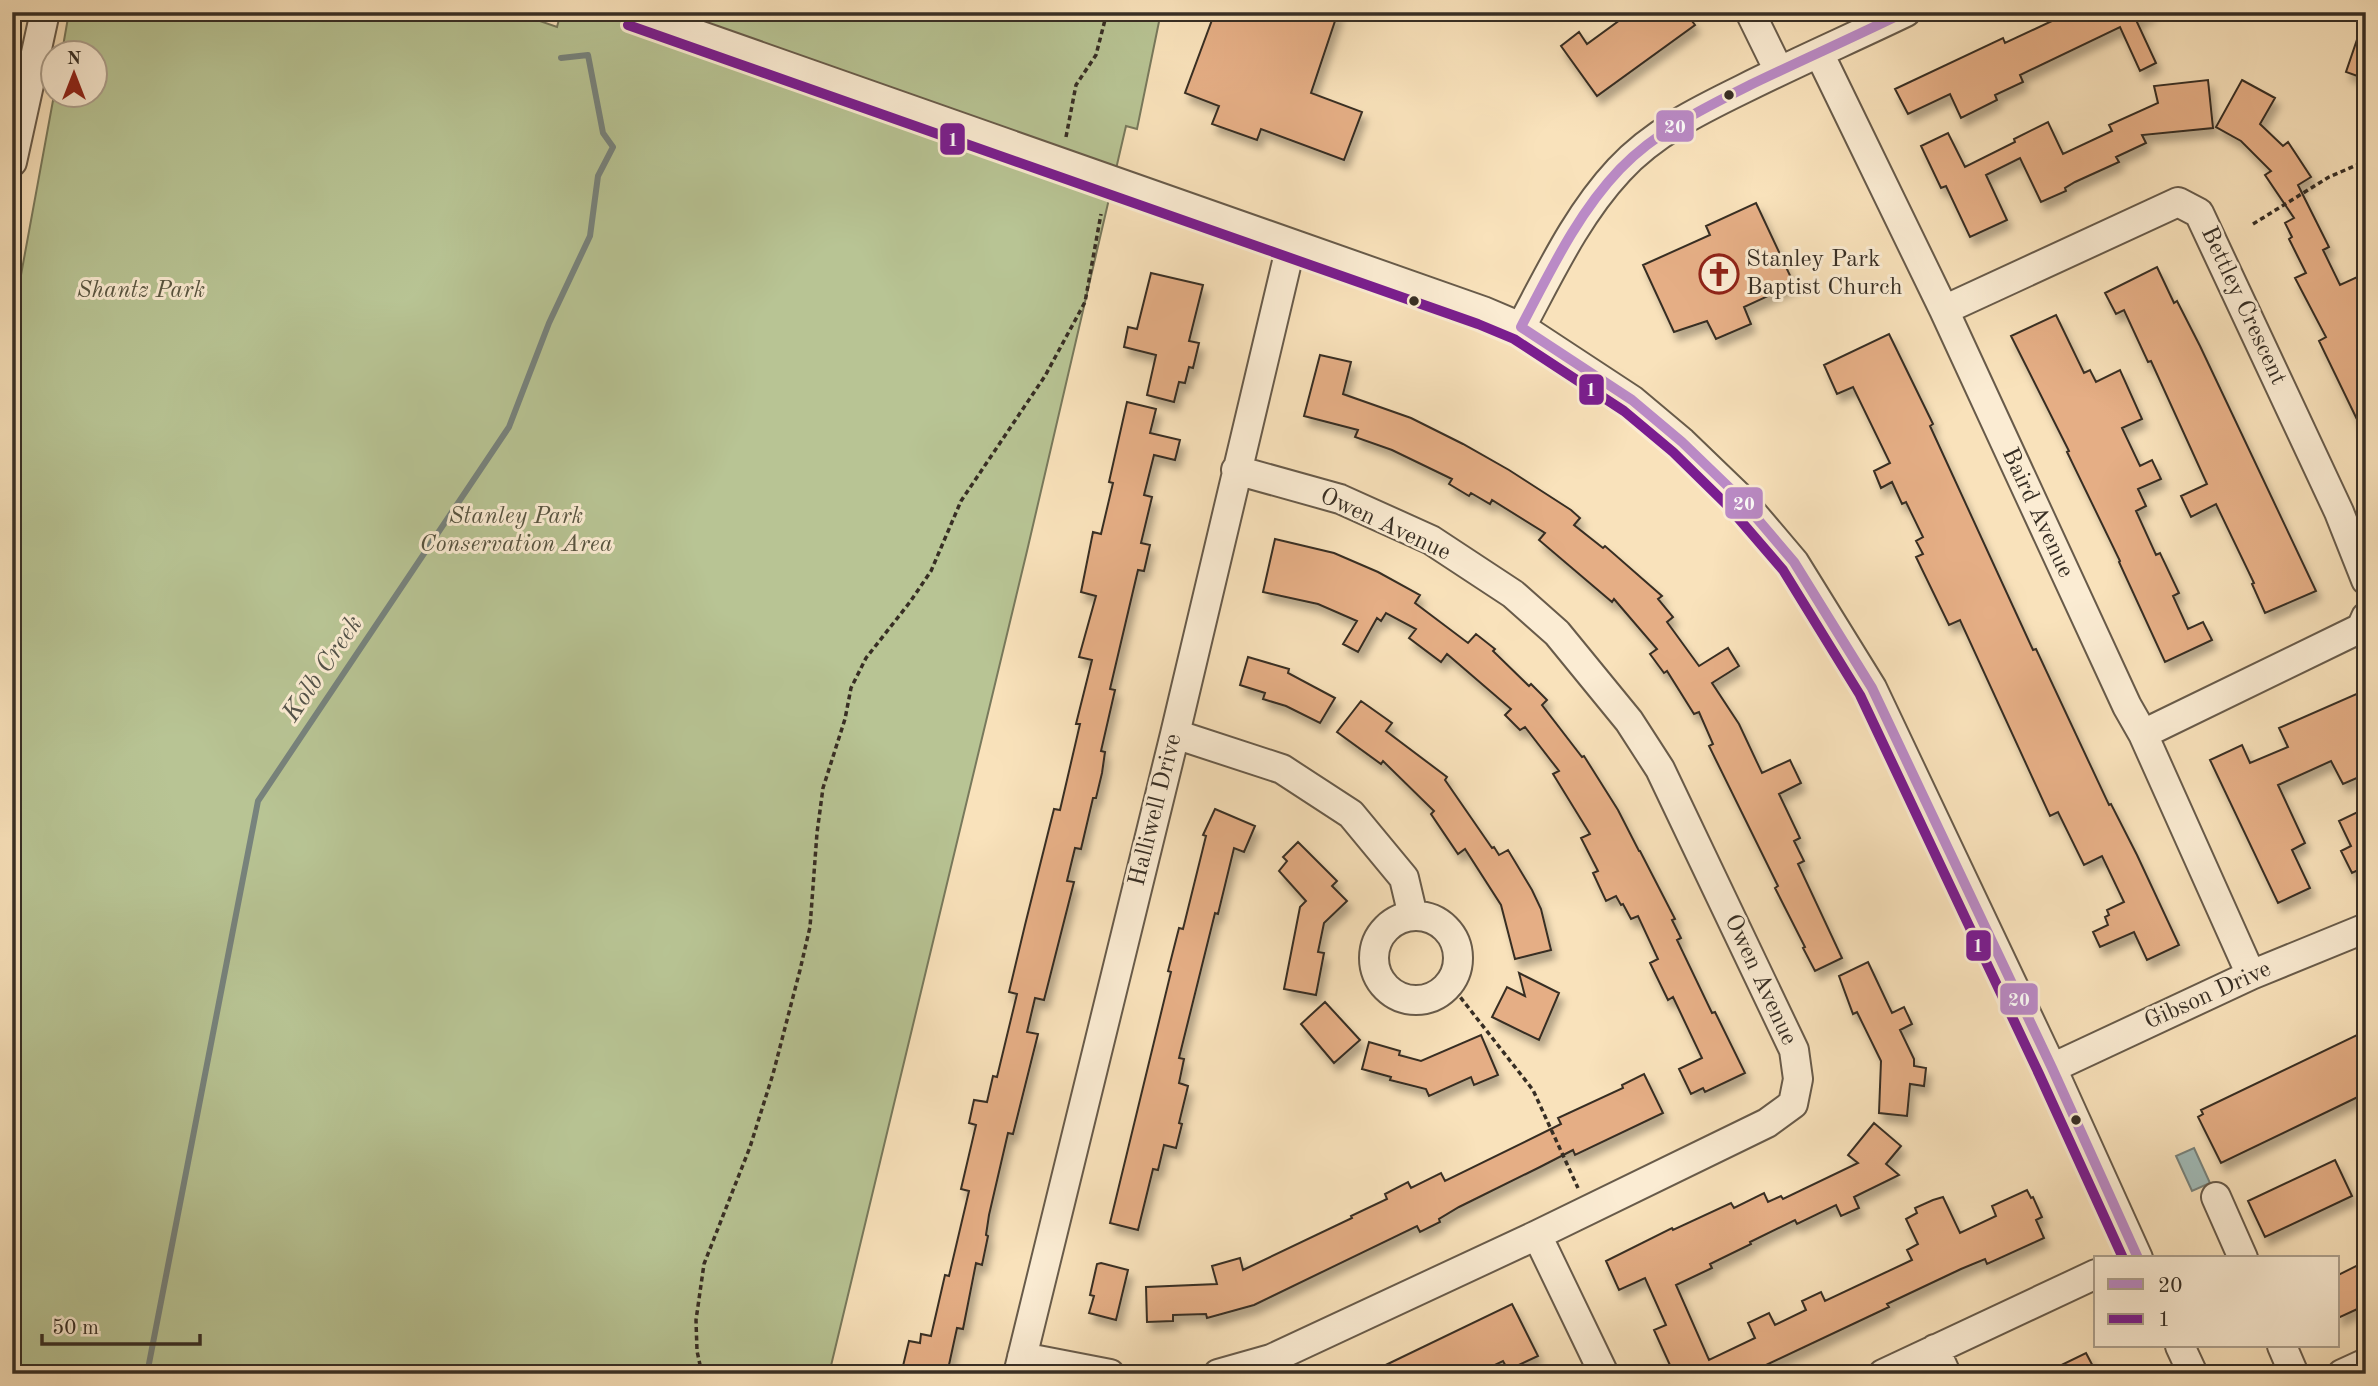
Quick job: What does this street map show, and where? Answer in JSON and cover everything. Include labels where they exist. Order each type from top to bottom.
[{"type":"street","points":[[12,162],[45,12]]},
{"type":"street","points":[[633,12],[1483,311],[1521,327],[1632,400],[1682,442],[1737,495],[1794,562],[1872,688],[2052,1068],[2135,1256]]},
{"type":"street","points":[[1750,12],[1779,71]]},
{"type":"street","points":[[1521,327],[1583,215],[1619,170],[1652,139],[1779,71],[1906,12]]},
{"type":"street","name":"Baird Avenue","points":[[1819,53],[1944,310],[2127,706],[2143,734],[2251,975]]},
{"type":"street","name":"Bettley Crescent","points":[[1944,310],[2178,202],[2199,213],[2339,512],[2366,580]]},
{"type":"street","name":"Halliwell Drive","points":[[1020,1365],[1175,734],[1291,245]]},
{"type":"street","name":"Owen Avenue","points":[[1219,1374],[1271,1359],[1768,1123],[1793,1104],[1798,1079],[1794,1050],[1660,769],[1629,721],[1557,632],[1513,594],[1431,540],[1340,499],[1236,470]]},
{"type":"street","points":[[2143,734],[2361,628],[2366,617]]},
{"type":"street","points":[[1175,734],[1282,769],[1351,814],[1404,878],[1413,916]]},
{"type":"street","points":[[1413,916],[1440,923],[1454,938],[1458,952],[1457,971],[1450,984],[1438,995],[1424,1000],[1396,996],[1383,984],[1376,971],[1375,950],[1380,936],[1399,920],[1413,916]]},
{"type":"street","name":"Gibson Drive","points":[[2052,1068],[2251,975],[2366,928]]},
{"type":"street","points":[[2216,1196],[2242,1256]]},
{"type":"street","points":[[1537,1235],[1604,1374]]},
{"type":"street","points":[[1884,1374],[1941,1362],[2094,1275]]},
{"type":"street","points":[[2181,1348],[2193,1374]]},
{"type":"street","points":[[2283,1348],[2294,1374]]},
{"type":"street","points":[[2342,1374],[2366,1363]]},
{"type":"street","points":[[1020,1365],[1110,1374]]},
{"type":"path","points":[[1066,138],[1076,85],[1096,55],[1107,12]]},
{"type":"path","points":[[2253,224],[2329,177],[2366,160]]},
{"type":"path","points":[[702,1374],[695,1320],[704,1264],[750,1147],[773,1074],[800,970],[810,927],[823,788],[845,719],[850,688],[866,658],[931,571],[961,501],[1045,376],[1085,302],[1101,214]]},
{"type":"path","points":[[1450,984],[1533,1090],[1588,1210]]},
{"type":"green space","name":"Stanley Park Conservation Area","points":[[69,12],[514,12],[557,27],[561,12],[1161,12],[1137,129],[1126,126],[829,1374],[12,1374],[12,324],[52,108],[108,108],[108,38],[64,38]]},
{"type":"water","points":[[2194,1148],[2210,1183],[2192,1191],[2176,1156]]},
{"type":"building","points":[[1215,12],[1338,12],[1311,93],[1362,112],[1344,160],[1261,129],[1257,140],[1212,124],[1219,106],[1185,93]]},
{"type":"building","points":[[1631,12],[1685,12],[1695,25],[1597,96],[1561,46],[1579,32],[1587,44]]},
{"type":"building","points":[[2071,12],[2152,12],[2136,20],[2156,63],[2140,71],[2120,27],[2020,75],[2023,82],[1995,95],[1997,100],[1961,118],[1950,94],[1908,114],[1895,89],[2003,38],[2005,43]]},
{"type":"building","points":[[2363,22],[2366,23],[2366,79],[2346,72]]},
{"type":"building","points":[[2208,80],[2213,128],[2142,135],[2146,143],[2116,157],[2119,162],[2075,182],[2065,188],[2066,191],[2041,202],[2020,158],[1986,175],[2007,220],[1970,237],[1946,186],[1941,188],[1921,146],[1948,133],[1965,167],[2048,122],[2063,154],[2112,131],[2109,125],[2158,103],[2154,86]]},
{"type":"building","points":[[2242,80],[2275,98],[2260,124],[2283,146],[2288,142],[2311,177],[2298,185],[2329,247],[2323,250],[2340,285],[2366,273],[2366,438],[2319,341],[2326,337],[2295,278],[2306,273],[2289,239],[2292,237],[2285,223],[2294,218],[2265,175],[2271,171],[2241,141],[2216,127]]},
{"type":"building","name":"Stanley Park Baptist Church","points":[[1756,203],[1794,284],[1744,307],[1751,324],[1716,339],[1707,321],[1674,332],[1643,265],[1710,235],[1706,226]]},
{"type":"building","points":[[2157,267],[2174,303],[2177,301],[2200,346],[2316,591],[2265,613],[2252,584],[2254,583],[2216,504],[2191,517],[2181,496],[2207,484],[2151,361],[2148,362],[2124,310],[2116,314],[2105,293]]},
{"type":"building","points":[[1151,273],[1203,285],[1189,341],[1199,343],[1193,368],[1189,367],[1185,383],[1179,382],[1174,402],[1147,395],[1156,355],[1124,347],[1128,327],[1137,329]]},
{"type":"building","points":[[2056,315],[2084,373],[2090,370],[2096,382],[2120,370],[2142,419],[2122,428],[2140,466],[2152,460],[2161,479],[2138,489],[2146,506],[2136,511],[2156,555],[2160,553],[2179,593],[2173,596],[2188,629],[2203,622],[2212,640],[2165,662],[2067,452],[2069,451],[2011,336]]},
{"type":"building","points":[[1889,334],[1933,424],[1930,426],[2033,650],[2036,649],[2109,805],[2111,804],[2137,855],[2179,945],[2147,960],[2134,932],[2100,947],[2093,932],[2108,925],[2105,917],[2109,915],[2107,910],[2124,902],[2102,856],[2084,865],[2058,812],[2050,816],[1960,620],[1949,625],[1916,557],[1923,554],[1916,541],[1923,537],[1906,502],[1902,504],[1892,482],[1881,488],[1874,471],[1890,463],[1853,387],[1837,394],[1824,365]]},
{"type":"building","points":[[1320,355],[1351,362],[1343,394],[1411,418],[1463,444],[1571,510],[1580,518],[1574,525],[1603,548],[1605,546],[1662,596],[1658,599],[1673,617],[1667,622],[1699,666],[1728,648],[1739,666],[1712,683],[1739,724],[1762,773],[1790,760],[1801,783],[1779,794],[1800,838],[1794,841],[1804,861],[1798,864],[1842,958],[1815,971],[1775,888],[1778,886],[1709,746],[1713,744],[1699,712],[1694,714],[1667,671],[1664,673],[1650,654],[1657,649],[1614,599],[1612,602],[1539,540],[1545,533],[1492,500],[1490,504],[1471,493],[1469,496],[1449,484],[1452,479],[1392,450],[1355,437],[1358,430],[1304,416]]},
{"type":"building","points":[[1127,402],[1156,409],[1150,433],[1180,440],[1175,460],[1154,455],[1144,495],[1152,497],[1141,543],[1150,545],[1144,571],[1138,570],[1110,689],[1115,690],[1101,751],[1105,752],[1096,798],[1093,798],[1081,849],[1075,848],[1067,881],[1074,882],[1044,1000],[1035,998],[1027,1032],[1038,1034],[1013,1134],[1008,1133],[989,1215],[982,1265],[976,1263],[963,1329],[957,1328],[947,1374],[916,1374],[917,1369],[903,1366],[909,1341],[920,1343],[921,1334],[931,1336],[945,1275],[949,1276],[969,1191],[961,1189],[976,1125],[969,1123],[974,1100],[987,1102],[993,1076],[997,1077],[1017,994],[1009,992],[1054,809],[1060,810],[1080,724],[1076,724],[1092,660],[1079,657],[1096,596],[1081,592],[1093,532],[1101,534],[1113,483],[1109,482]]},
{"type":"building","points":[[1275,539],[1334,553],[1378,572],[1420,595],[1415,603],[1468,643],[1476,634],[1547,700],[1542,705],[1582,757],[1584,756],[1640,851],[1675,919],[1672,920],[1681,938],[1677,940],[1745,1073],[1705,1092],[1703,1088],[1691,1094],[1679,1069],[1702,1058],[1673,997],[1668,1000],[1650,963],[1658,959],[1638,916],[1631,919],[1616,896],[1606,901],[1593,873],[1598,871],[1581,838],[1590,834],[1553,774],[1559,771],[1525,727],[1520,730],[1505,715],[1511,709],[1447,654],[1441,662],[1409,638],[1416,629],[1386,613],[1381,621],[1377,618],[1358,652],[1343,644],[1357,621],[1318,604],[1263,592]]},
{"type":"building","points":[[1248,657],[1289,669],[1288,673],[1335,698],[1320,723],[1286,706],[1263,699],[1265,693],[1240,685]]},
{"type":"building","points":[[2361,692],[2366,702],[2366,774],[2343,784],[2331,761],[2278,785],[2305,843],[2292,850],[2310,888],[2278,903],[2210,760],[2242,745],[2250,763],[2288,747],[2279,728]]},
{"type":"building","points":[[1361,701],[1392,723],[1386,731],[1447,777],[1445,780],[1492,848],[1494,847],[1499,855],[1508,850],[1541,909],[1551,950],[1515,959],[1501,905],[1465,849],[1458,854],[1431,814],[1434,811],[1383,761],[1381,764],[1337,732]]},
{"type":"building","points":[[2366,808],[2366,876],[2362,868],[2352,873],[2341,851],[2351,846],[2339,821]]},
{"type":"building","points":[[1215,809],[1255,826],[1244,852],[1234,848],[1218,914],[1215,913],[1179,1058],[1184,1059],[1179,1083],[1188,1086],[1179,1123],[1182,1124],[1176,1148],[1164,1145],[1158,1170],[1153,1169],[1138,1230],[1110,1223],[1171,972],[1168,971],[1179,928],[1183,929],[1206,836],[1203,835]]},
{"type":"building","points":[[1298,842],[1337,881],[1332,886],[1347,901],[1324,923],[1318,952],[1324,953],[1316,995],[1284,989],[1300,907],[1306,901],[1279,871],[1287,861],[1283,857]]},
{"type":"building","points":[[1868,962],[1892,1013],[1904,1007],[1912,1024],[1900,1030],[1914,1059],[1914,1066],[1926,1068],[1924,1086],[1910,1084],[1907,1116],[1879,1113],[1881,1061],[1857,1012],[1853,1014],[1839,976]]},
{"type":"building","points":[[1519,973],[1559,993],[1539,1040],[1492,1017],[1507,987],[1525,996]]},
{"type":"building","points":[[1325,1002],[1360,1040],[1334,1063],[1301,1024]]},
{"type":"building","points":[[1481,1035],[1498,1075],[1474,1085],[1471,1077],[1429,1096],[1426,1089],[1390,1080],[1391,1077],[1362,1069],[1369,1042],[1400,1051],[1399,1055],[1421,1061]]},
{"type":"building","points":[[2357,1035],[2366,1053],[2366,1093],[2221,1163],[2198,1117],[2203,1114],[2201,1110]]},
{"type":"building","points":[[1644,1074],[1663,1113],[1575,1155],[1573,1150],[1459,1207],[1439,1219],[1440,1222],[1420,1232],[1417,1226],[1254,1305],[1207,1318],[1206,1314],[1173,1315],[1173,1321],[1147,1322],[1146,1287],[1217,1284],[1212,1266],[1240,1258],[1243,1270],[1352,1218],[1351,1216],[1387,1199],[1385,1194],[1408,1182],[1411,1188],[1441,1173],[1445,1181],[1561,1124],[1558,1118],[1623,1088],[1622,1085]]},
{"type":"building","points":[[1874,1123],[1901,1146],[1886,1164],[1899,1175],[1854,1197],[1859,1208],[1841,1216],[1836,1205],[1797,1224],[1795,1220],[1710,1264],[1712,1268],[1676,1285],[1709,1360],[1755,1338],[1748,1323],[1769,1313],[1775,1325],[1806,1310],[1802,1301],[1821,1292],[1825,1301],[1912,1260],[1907,1250],[1918,1244],[1906,1219],[1917,1213],[1915,1208],[1933,1200],[1943,1197],[1960,1233],[1996,1216],[1992,1206],[2027,1190],[2042,1217],[2036,1220],[2044,1238],[1987,1264],[1985,1259],[1961,1269],[1887,1304],[1889,1307],[1747,1374],[1674,1374],[1654,1330],[1666,1325],[1645,1278],[1619,1290],[1606,1261],[1672,1228],[1673,1230],[1731,1203],[1734,1208],[1764,1193],[1768,1202],[1781,1196],[1783,1199],[1858,1163],[1848,1155]]},
{"type":"building","points":[[2335,1160],[2352,1196],[2265,1237],[2248,1201]]},
{"type":"building","points":[[2366,1261],[2366,1305],[2340,1317],[2340,1274]]},
{"type":"building","points":[[1097,1264],[1128,1270],[1116,1320],[1089,1313],[1094,1296],[1090,1295]]},
{"type":"building","points":[[1512,1304],[1538,1356],[1508,1370],[1503,1361],[1476,1374],[1367,1374]]},
{"type":"building","points":[[2086,1353],[2097,1374],[2043,1374]]},
{"type":"waterway","name":"Kolb Creek","points":[[147,1374],[258,801],[509,427],[549,323],[590,236],[598,176],[613,147],[603,133],[588,55],[561,58]]},
{"type":"transit line","name":"20","points":[[1521,327],[1577,224],[1605,186],[1634,155],[1665,132],[1715,102],[1905,12]]},
{"type":"transit line","name":"1","points":[[628,25],[1478,324],[1514,339],[1624,411],[1673,452],[1727,505],[1783,570],[1860,695],[2122,1256]]},
{"type":"transit line","name":"20","points":[[1521,327],[1632,400],[1682,442],[1737,495],[1794,562],[1872,688],[2052,1068],[2137,1256]]},
{"type":"place","name":"Stanley Park Baptist Church","points":[[1719,274]]},
{"type":"park label","name":"Shantz Park","points":[[141,291]]}]
